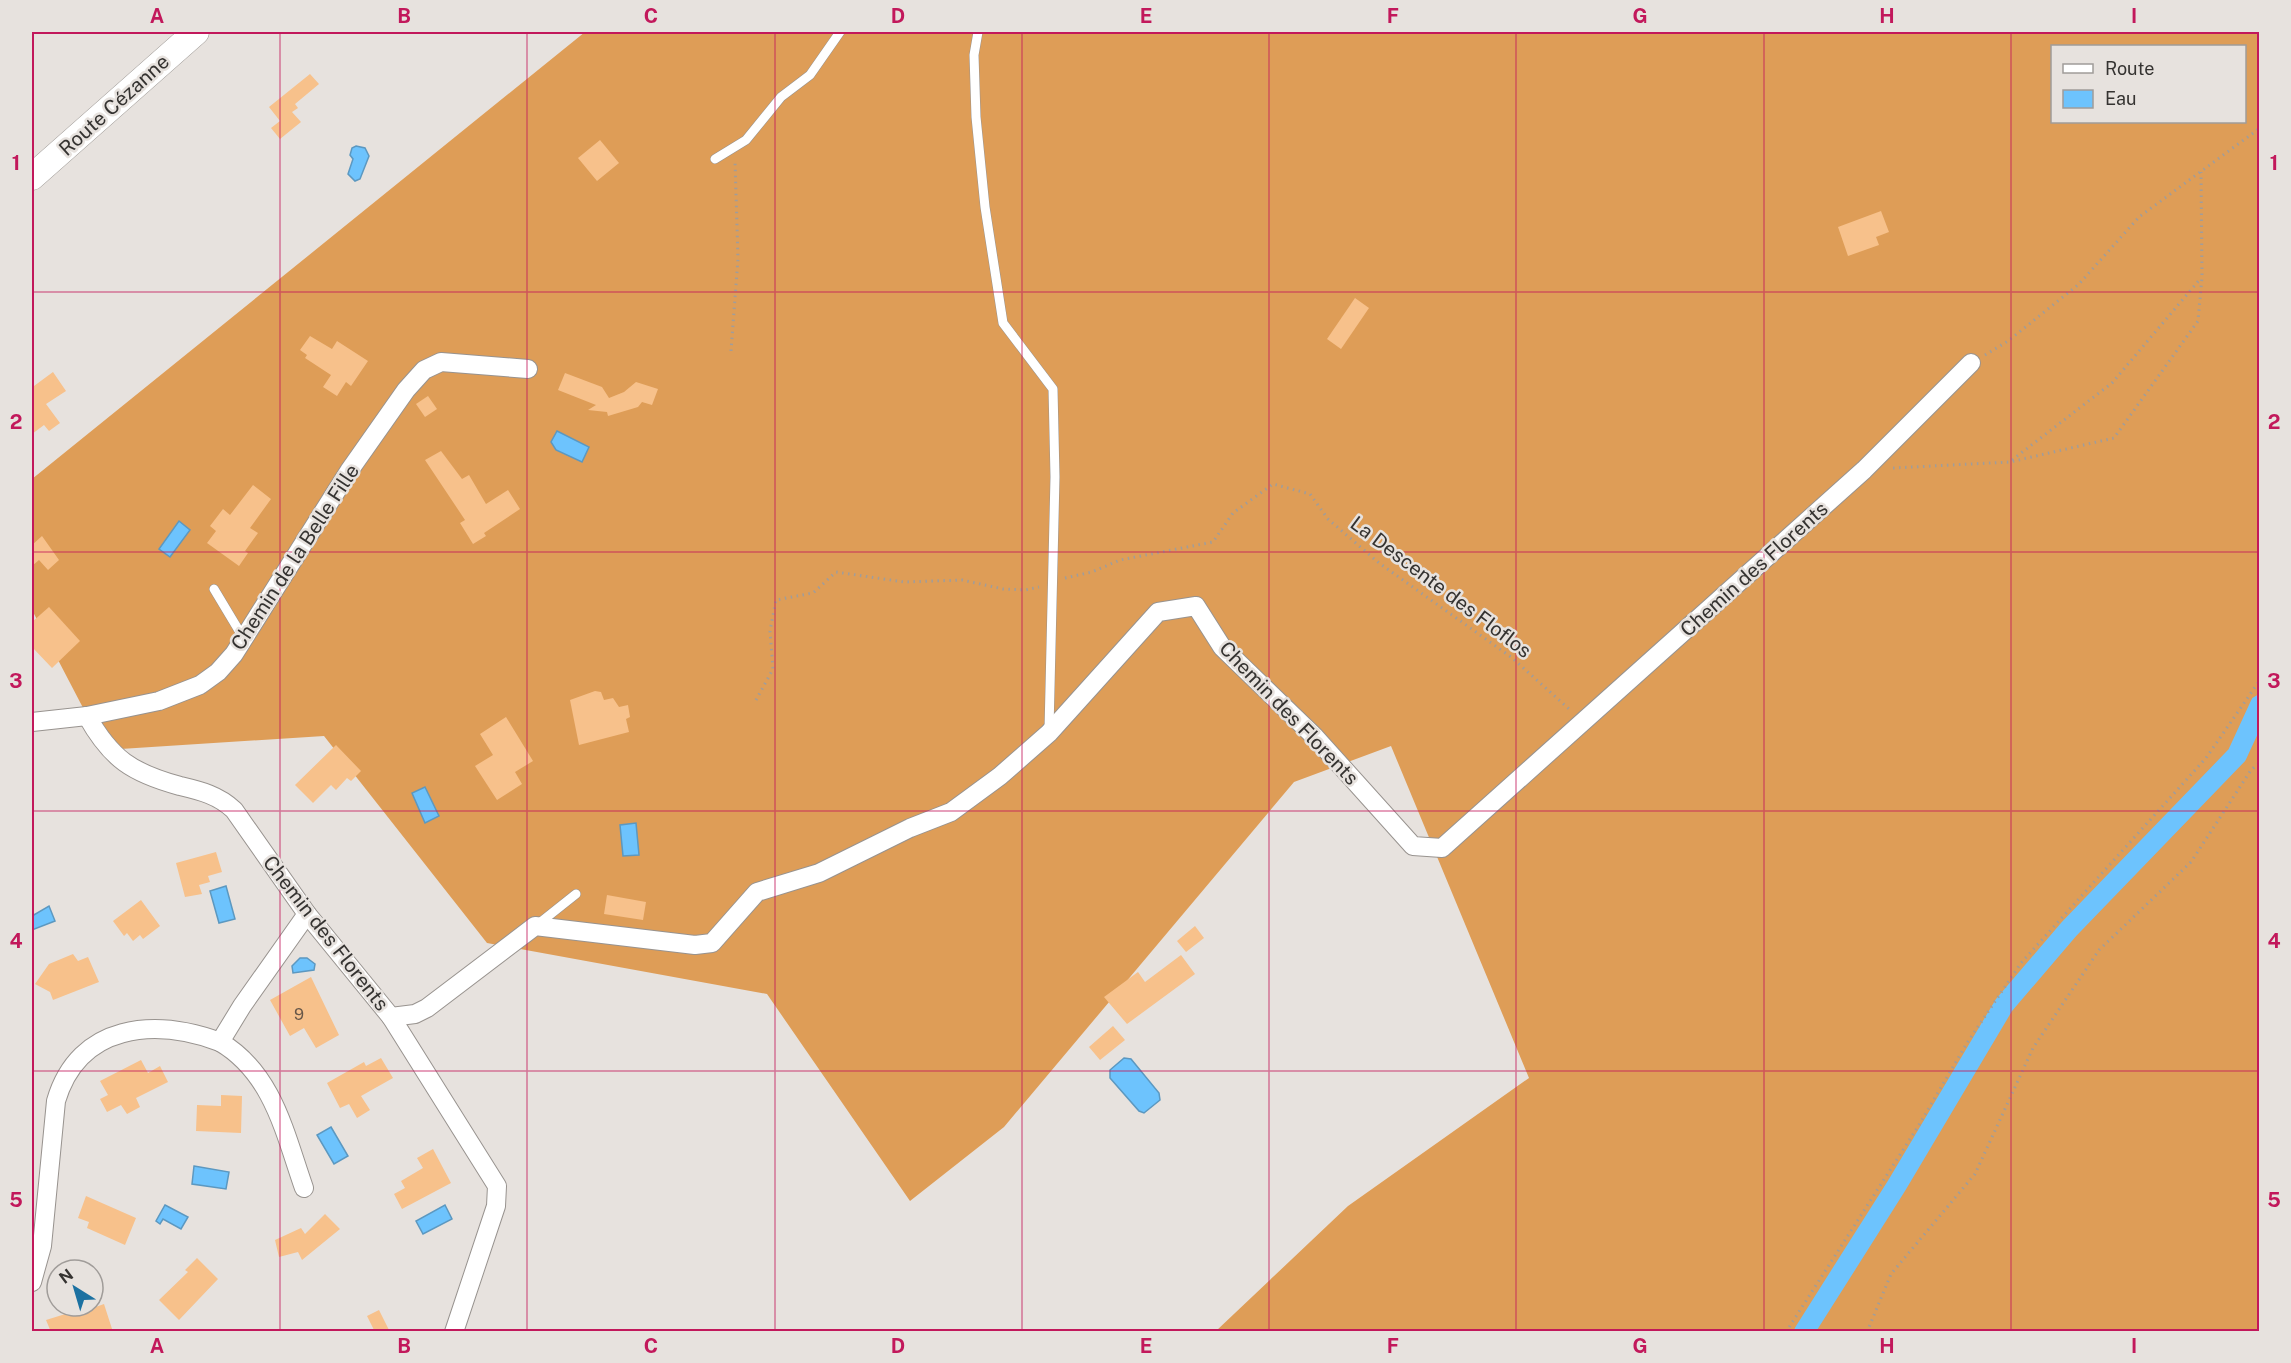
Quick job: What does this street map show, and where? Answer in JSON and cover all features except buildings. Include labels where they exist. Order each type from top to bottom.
[{"type":"street","name":"Route Cézanne","points":[[32,177],[196,32]]},
{"type":"street","name":"Chemin de la Belle Fille","points":[[32,722],[87,716],[159,701],[200,685],[218,672],[244,639],[350,471],[416,378],[432,365],[441,362],[528,369]]},
{"type":"street","name":"Chemin des Florents","points":[[87,716],[102,743],[118,760],[150,777],[210,794],[223,800],[234,810],[308,914],[391,1017],[415,1014],[427,1008],[535,926],[695,945],[712,943],[757,892],[819,873],[910,828],[951,812],[1000,776],[1049,733],[1158,612],[1196,606],[1222,647],[1315,737],[1413,846],[1442,848],[1864,470],[1971,363]]},
{"type":"street","points":[[220,1042],[242,1006],[308,914]]},
{"type":"street","points":[[391,1017],[497,1186],[496,1206],[454,1332]]},
{"type":"street","points":[[32,1282],[42,1246],[56,1101],[62,1083],[72,1066],[94,1045],[137,1030],[192,1032],[220,1042],[236,1052],[263,1083],[276,1107],[304,1188]]},
{"type":"lane","points":[[716,159],[746,140],[782,97],[810,75],[840,32]]},
{"type":"lane","points":[[978,32],[974,55],[976,117],[985,207],[1004,323],[1053,389],[1053,583],[1049,733]]},
{"type":"lane","points":[[214,589],[244,639]]},
{"type":"lane","points":[[535,926],[576,894]]},
{"type":"path","points":[[1971,363],[2008,341],[2079,284],[2139,217],[2259,128]]},
{"type":"path","points":[[731,351],[738,259],[735,161],[746,140]]},
{"type":"path","points":[[1864,470],[1938,464],[2010,462],[2114,438],[2198,321],[2202,277],[2201,172]]},
{"type":"path","points":[[2010,462],[2112,383],[2202,277]]},
{"type":"path","name":"La Descente des Floflos","points":[[756,700],[773,669],[770,631],[776,600],[813,593],[836,572],[904,582],[962,580],[1003,589],[1025,590],[1073,575],[1092,572],[1120,560],[1213,542],[1233,513],[1273,484],[1310,494],[1328,519],[1379,563],[1511,657],[1584,723]]},
{"type":"path","points":[[1786,1332],[1919,1125],[1967,1043],[2021,963],[2206,758],[2259,680]]},
{"type":"path","points":[[1867,1332],[1891,1274],[1975,1174],[2033,1048],[2099,950],[2192,862],[2251,770],[2259,762]]},
{"type":"shaded area","points":[[585,32],[2259,32],[2259,1331],[1216,1331],[1348,1206],[1529,1078],[1391,746],[1294,782],[1004,1127],[910,1201],[767,994],[487,943],[324,736],[105,750],[32,610],[32,479]]},
{"type":"water","points":[[356,146],[365,148],[369,156],[360,179],[355,181],[348,174],[353,159],[350,155],[352,148]]},
{"type":"water","points":[[557,431],[589,447],[582,462],[556,450],[551,442]]},
{"type":"water","points":[[179,521],[190,530],[170,557],[159,549]]},
{"type":"water","points":[[425,787],[439,816],[425,823],[412,793]]},
{"type":"water","points":[[636,823],[639,855],[623,856],[620,825]]},
{"type":"water","points":[[226,886],[235,919],[219,923],[210,891]]},
{"type":"water","points":[[49,906],[55,921],[32,930],[32,916]]},
{"type":"water","points":[[300,958],[307,958],[315,964],[314,970],[293,973],[292,966]]},
{"type":"water","points":[[1124,1058],[1131,1059],[1159,1093],[1160,1100],[1144,1113],[1139,1111],[1110,1078],[1110,1070]]},
{"type":"water","points":[[331,1127],[348,1156],[334,1164],[317,1135]]},
{"type":"water","points":[[194,1166],[229,1172],[226,1189],[192,1184]]},
{"type":"water","points":[[165,1205],[188,1217],[181,1229],[163,1219],[160,1224],[156,1221]]},
{"type":"water","points":[[445,1205],[452,1219],[423,1234],[416,1221]]},
{"type":"waterway","points":[[1804,1332],[1897,1185],[2004,1005],[2069,929],[2237,755],[2260,705]]}]
